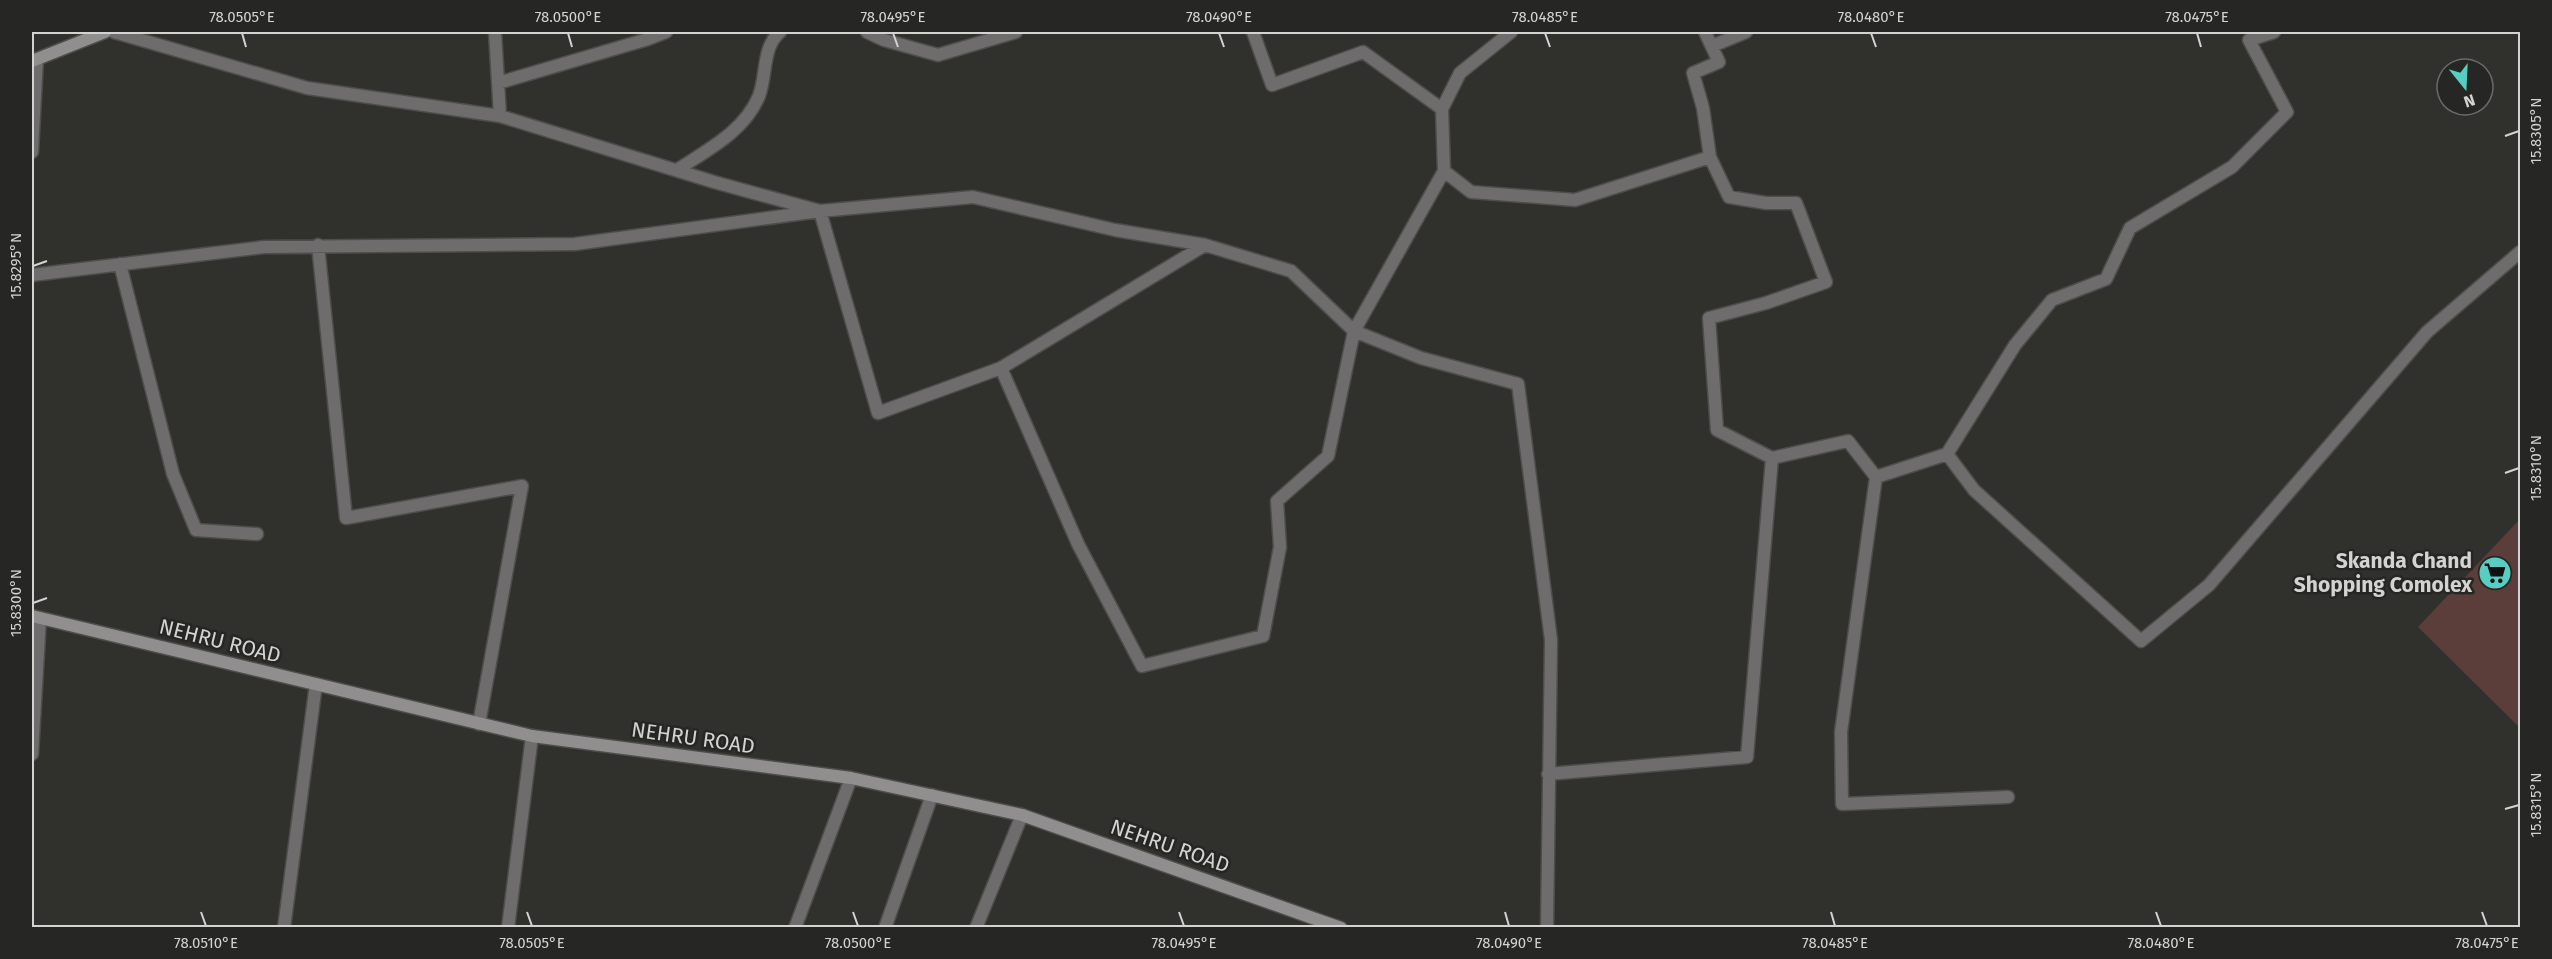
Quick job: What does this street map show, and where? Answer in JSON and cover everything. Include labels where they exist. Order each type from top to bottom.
[{"type":"street","points":[[32,152],[34,60],[105,32]]},
{"type":"street","points":[[114,32],[307,88],[500,116],[820,211]]},
{"type":"street","points":[[495,32],[500,116]]},
{"type":"street","points":[[498,83],[666,32]]},
{"type":"street","points":[[676,170],[733,133],[758,97],[771,39],[780,32]]},
{"type":"street","points":[[867,32],[884,40],[938,56],[1016,32]]},
{"type":"street","points":[[1253,32],[1272,85],[1363,52],[1442,109]]},
{"type":"street","points":[[1001,368],[1078,544],[1142,666],[1263,636],[1280,547],[1277,501],[1328,456],[1354,331],[1444,171],[1442,109],[1460,73],[1511,32]]},
{"type":"street","points":[[1705,32],[1719,62],[1693,73],[1703,108],[1710,156],[1729,197],[1766,203],[1796,203],[1826,282],[1766,303],[1709,318],[1717,430],[1772,458],[1848,441],[1876,477],[1841,732],[1842,804],[2008,797]]},
{"type":"street","points":[[1712,46],[1746,32]]},
{"type":"street","points":[[1876,477],[1947,454],[2015,345],[2052,300],[2106,279],[2130,228],[2232,167],[2288,112],[2249,40],[2274,32]]},
{"type":"street","points":[[1444,171],[1471,192],[1575,200],[1710,156]]},
{"type":"street","points":[[32,275],[264,247],[575,244],[820,211],[974,197],[1114,230],[1205,245],[1291,271],[1354,331],[1421,357],[1518,384],[1551,640],[1547,927]]},
{"type":"street","points":[[820,211],[878,413],[1001,368],[1205,245]]},
{"type":"street","points":[[318,245],[346,518],[522,486],[479,723]]},
{"type":"street","points":[[1947,454],[1974,490],[2141,641],[2209,585],[2427,332],[2520,252]]},
{"type":"street","points":[[120,264],[173,474],[196,530],[257,534]]},
{"type":"street","points":[[1548,774],[1747,757],[1772,458]]},
{"type":"street","points":[[32,754],[36,617]]},
{"type":"street","name":"NEHRU ROAD","points":[[36,617],[532,736],[851,778],[1022,814],[1341,927]]},
{"type":"street","points":[[284,927],[316,684]]},
{"type":"street","points":[[508,927],[532,736]]},
{"type":"street","points":[[795,927],[851,778]]},
{"type":"street","points":[[885,927],[932,795]]},
{"type":"street","points":[[976,927],[1022,814]]},
{"type":"building","name":"Skanda Chand Shopping Comolex","points":[[2520,519],[2520,728],[2418,627]]},
{"type":"place","name":"Skanda Chand Shopping Comolex","points":[[2495,573]]}]
